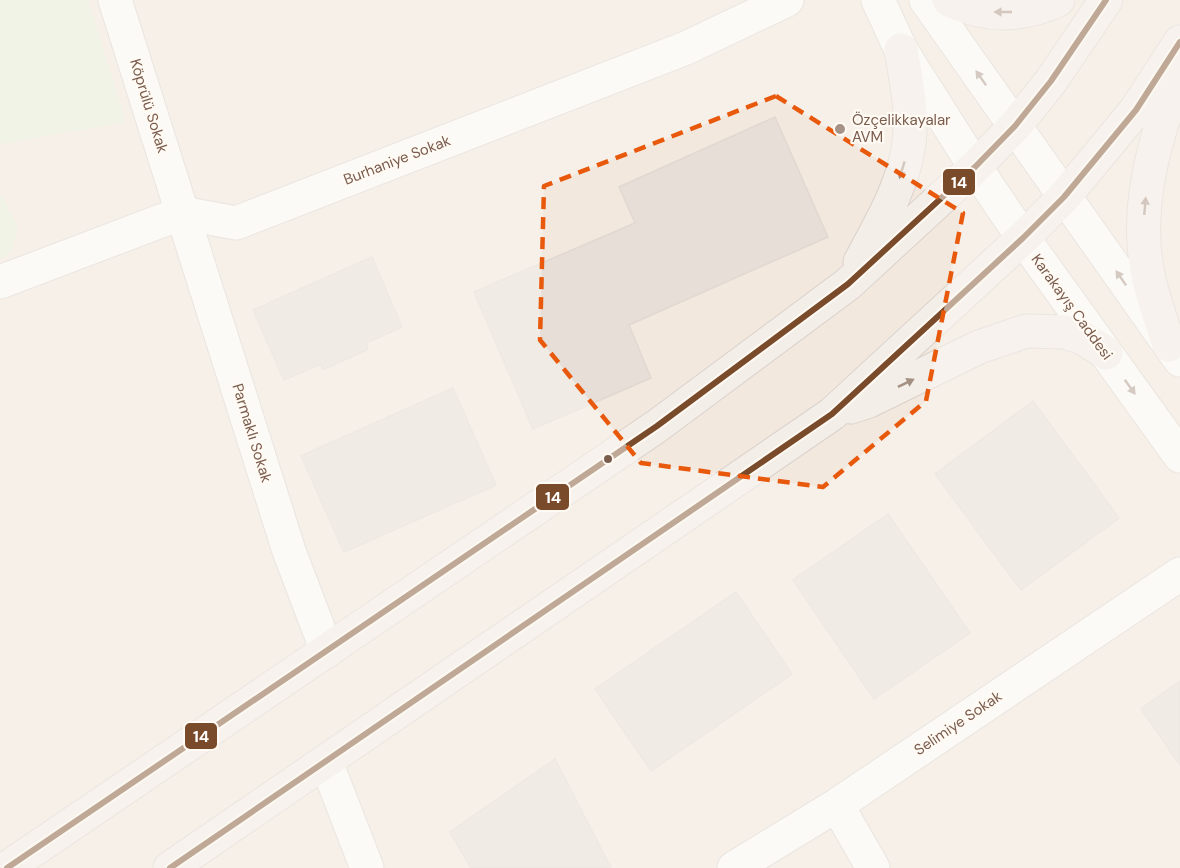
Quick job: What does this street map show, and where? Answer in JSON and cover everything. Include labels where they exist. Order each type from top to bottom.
[{"type":"main road","points":[[949,0],[968,9],[1001,13],[1024,11],[1058,0]]},
{"type":"main road","points":[[5,868],[657,426],[848,284],[975,167],[1015,126],[1051,81],[1106,0]]},
{"type":"main road","points":[[170,868],[832,414],[1023,238],[1064,197],[1136,110],[1180,42]]},
{"type":"main road","points":[[848,284],[893,197],[903,170],[909,143],[910,114],[901,50]]},
{"type":"main road","points":[[1175,353],[1149,278],[1143,228],[1147,184],[1156,140],[1180,72]]},
{"type":"main road","points":[[832,414],[869,401],[979,347],[1026,331],[1065,332],[1083,338],[1106,353]]},
{"type":"street","name":"Köprülü Sokak","points":[[115,0],[182,213]]},
{"type":"street","name":"Burhaniye Sokak","points":[[182,213],[236,223],[686,48],[787,0]]},
{"type":"street","name":"Karakayış Caddesi","points":[[878,0],[901,50],[975,167],[1023,238],[1180,456]]},
{"type":"street","points":[[926,0],[1175,353]]},
{"type":"street","points":[[0,282],[182,213]]},
{"type":"street","name":"Parmaklı Sokak","points":[[182,213],[289,551],[327,651]]},
{"type":"street","name":"Selimiye Sokak","points":[[734,868],[837,805],[1180,574]]},
{"type":"street","points":[[326,762],[366,868]]},
{"type":"street","points":[[837,805],[873,868]]},
{"type":"street","points":[[0,862],[5,868]]},
{"type":"highlighted area","points":[[776,96],[963,213],[926,401],[823,487],[641,463],[540,340],[544,186]]},
{"type":"shaded area","points":[[0,0],[1180,0],[1180,868],[0,868]]},
{"type":"green space","points":[[0,0],[88,0],[126,122],[0,144]]},
{"type":"green space","points":[[0,192],[18,228],[10,254],[0,258]]},
{"type":"building","points":[[775,117],[828,237],[629,325],[651,378],[533,429],[474,292],[635,223],[619,187]]},
{"type":"building","points":[[372,257],[402,327],[366,343],[368,349],[323,370],[321,364],[284,380],[253,310]]},
{"type":"building","points":[[453,388],[496,485],[344,552],[301,456]]},
{"type":"building","points":[[1033,401],[1119,518],[1021,590],[935,474]]},
{"type":"building","points":[[888,514],[970,633],[874,699],[793,580]]},
{"type":"building","points":[[736,592],[792,674],[651,771],[595,689]]},
{"type":"building","points":[[1180,681],[1180,765],[1141,709]]},
{"type":"building","points":[[555,759],[611,868],[471,868],[450,832]]},
{"type":"transit line","name":"14","points":[[7,868],[657,426],[848,284],[975,167],[1015,126],[1051,81],[1106,0]]},
{"type":"transit line","name":"14","points":[[170,868],[832,414],[1023,238],[1064,197],[1136,110],[1180,42]]},
{"type":"place","name":"Özçelikkayalar AVM","points":[[840,129]]}]
